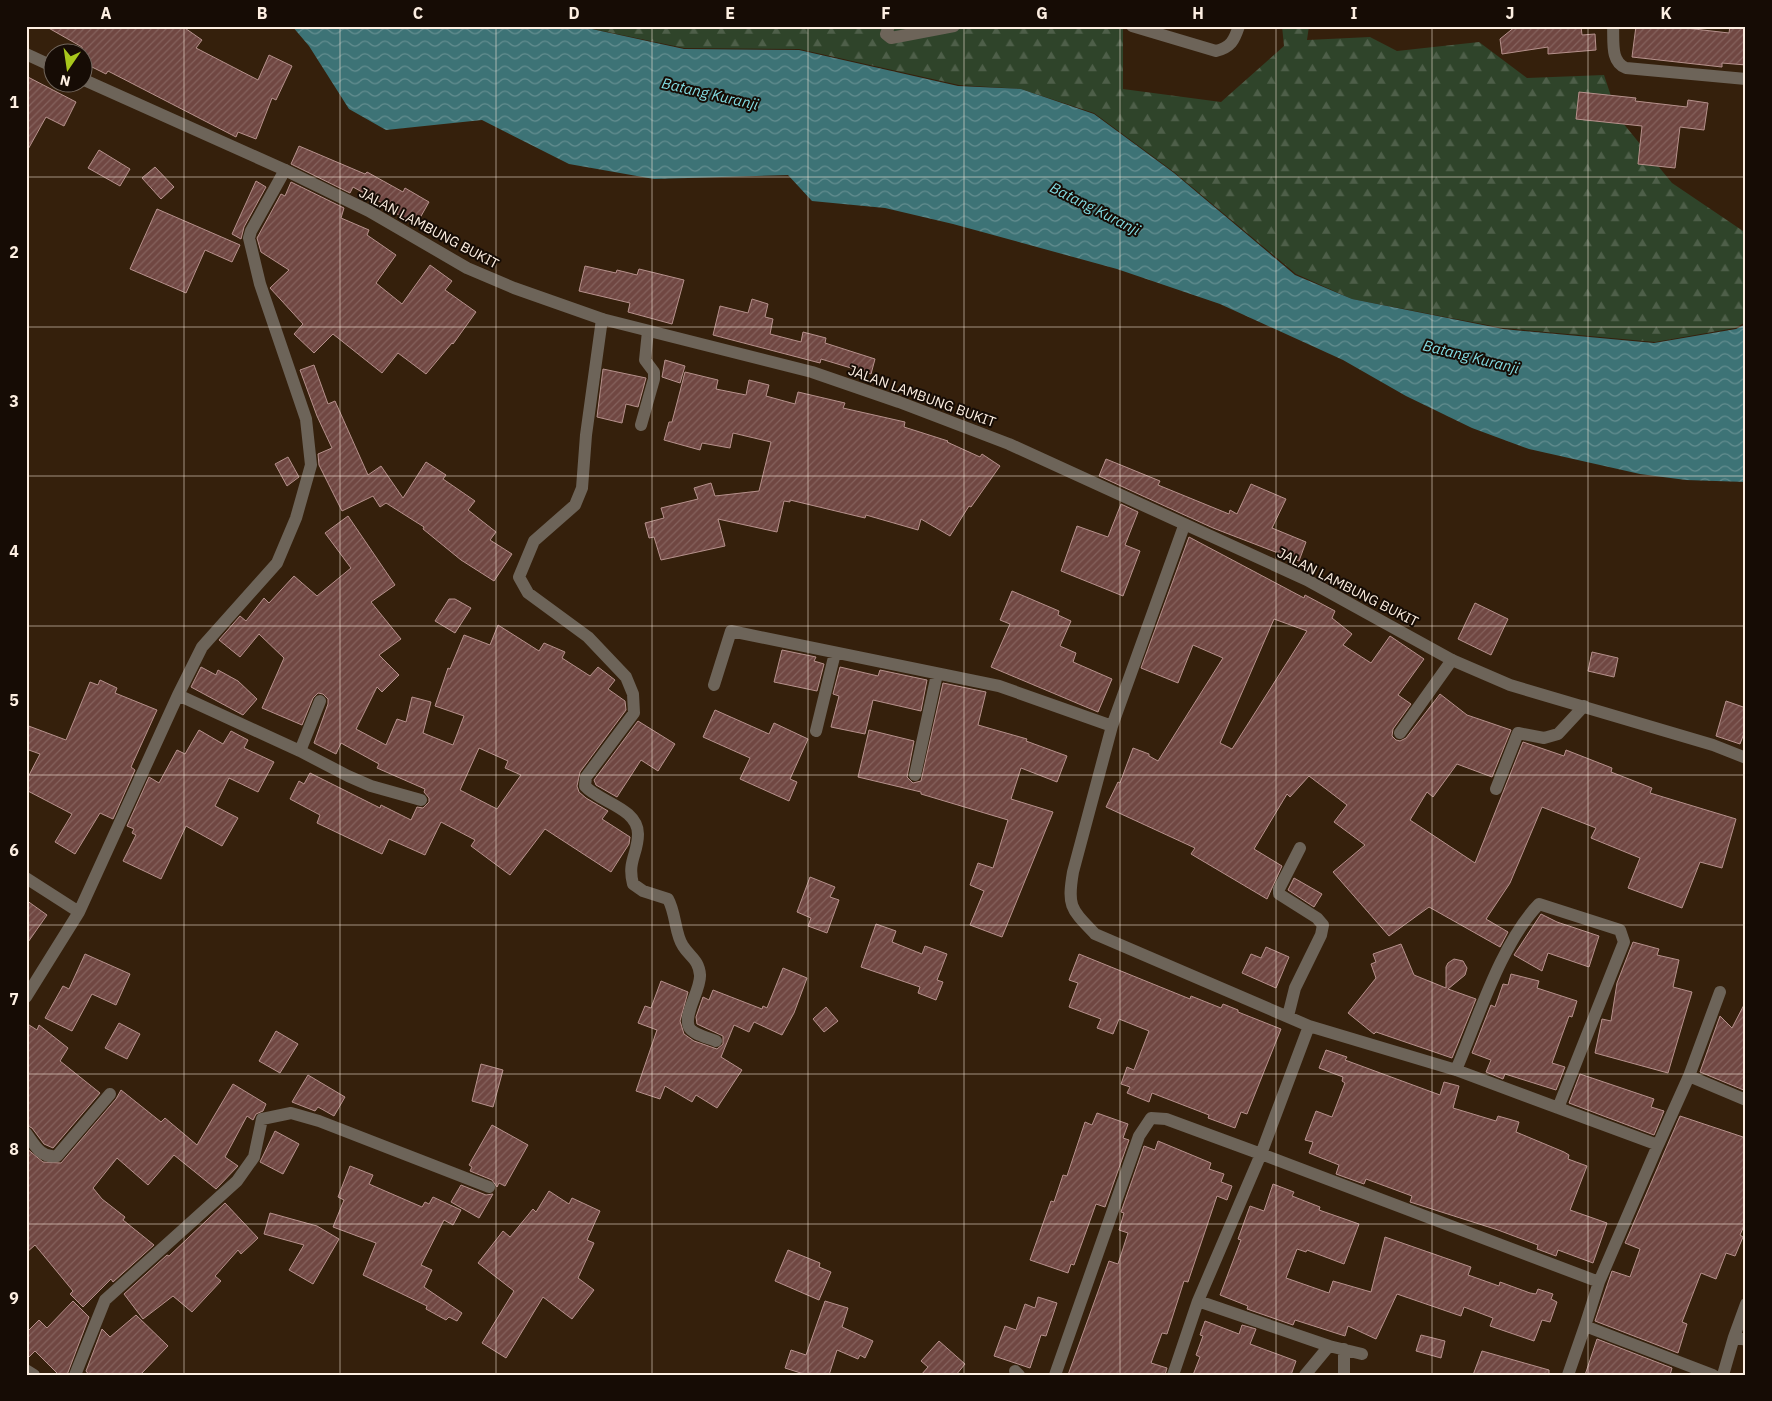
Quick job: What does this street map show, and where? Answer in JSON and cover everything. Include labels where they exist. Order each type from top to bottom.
[{"type":"street","points":[[889,26],[886,34],[891,38],[954,26]]},
{"type":"street","points":[[1132,26],[1149,29],[1216,51],[1226,48],[1234,42],[1239,26]]},
{"type":"street","points":[[1613,26],[1615,58],[1620,66],[1746,79]]},
{"type":"street","points":[[26,54],[42,61]]},
{"type":"street","name":"JALAN LAMBUNG BUKIT","points":[[92,83],[285,170],[369,211],[467,268],[514,288],[602,319],[812,372],[899,402],[1009,444],[1184,526],[1307,580],[1452,660],[1510,684],[1713,745],[1746,758]]},
{"type":"street","points":[[26,996],[79,912],[178,695],[202,647],[277,563],[296,518],[311,465],[306,419],[260,284],[249,238],[250,231],[285,170]]},
{"type":"street","points":[[602,319],[586,435],[582,488],[576,504],[534,542],[519,577],[528,593],[588,637],[626,677],[633,694],[634,713],[586,777],[585,786],[591,792],[616,805],[632,819],[638,833],[630,865],[633,884],[643,891],[668,899],[674,910],[682,945],[698,962],[700,976],[688,1018],[689,1026],[693,1031],[716,1041]]},
{"type":"street","points":[[641,424],[654,379],[654,372],[645,360],[648,331]]},
{"type":"street","points":[[1184,526],[1112,726],[1073,872],[1069,896],[1076,914],[1095,934],[1309,1026],[1456,1070],[1658,1145]]},
{"type":"street","points":[[714,685],[731,631],[999,686],[1112,726]]},
{"type":"street","points":[[816,731],[835,653]]},
{"type":"street","points":[[1400,733],[1452,660]]},
{"type":"street","points":[[915,775],[937,674]]},
{"type":"street","points":[[178,695],[371,786],[421,800]]},
{"type":"street","points":[[300,751],[320,702]]},
{"type":"street","points":[[1496,789],[1518,733],[1544,738],[1558,734],[1584,706]]},
{"type":"street","points":[[1288,1016],[1295,988],[1321,935],[1323,925],[1316,918],[1279,894],[1279,889],[1300,848]]},
{"type":"street","points":[[26,878],[79,912]]},
{"type":"street","points":[[1456,1070],[1504,957],[1525,918],[1539,904],[1620,930],[1624,942],[1558,1108]]},
{"type":"street","points":[[1568,1375],[1599,1282],[1689,1076],[1720,992]]},
{"type":"street","points":[[1173,1375],[1198,1301],[1261,1154],[1309,1026]]},
{"type":"street","points":[[1689,1076],[1746,1100]]},
{"type":"street","points":[[26,1133],[42,1154],[57,1156],[110,1094]]},
{"type":"street","points":[[75,1375],[105,1300],[237,1182],[254,1157],[262,1120],[291,1113],[319,1121],[489,1187]]},
{"type":"street","points":[[1055,1375],[1139,1136],[1151,1118],[1166,1119],[1599,1282]]},
{"type":"street","points":[[1198,1301],[1329,1346],[1362,1354]]},
{"type":"street","points":[[1723,1375],[1740,1339],[1746,1304]]},
{"type":"street","points":[[1585,1326],[1713,1375]]},
{"type":"street","points":[[1305,1375],[1329,1346]]},
{"type":"street","points":[[1344,1349],[1344,1375]]},
{"type":"street","points":[[26,1370],[34,1375]]},
{"type":"green space","points":[[579,26],[1123,26],[1123,89],[1221,102],[1284,46],[1282,26],[1309,26],[1307,40],[1370,37],[1397,51],[1479,42],[1527,78],[1604,75],[1618,117],[1672,183],[1746,233],[1746,322],[1735,328],[1655,342],[1503,328],[1352,299],[1296,274],[1174,172],[1094,113],[1021,89],[959,85],[799,49],[684,48]]},
{"type":"water","name":"Batang Kuranji","points":[[292,26],[578,26],[684,49],[799,50],[958,86],[1021,89],[1094,114],[1174,173],[1295,275],[1352,299],[1503,329],[1654,343],[1736,329],[1746,324],[1746,482],[1686,480],[1640,474],[1529,449],[1472,428],[1406,396],[1343,360],[1220,304],[1117,269],[953,224],[885,208],[812,201],[788,175],[654,179],[569,164],[482,120],[386,130],[349,109],[309,46]]},
{"type":"building","points":[[45,26],[182,26],[202,40],[196,48],[258,80],[269,55],[292,66],[276,100],[272,98],[256,139],[238,132],[236,137],[108,71],[106,74],[92,67],[92,42],[73,42]]},
{"type":"building","points":[[1516,26],[1581,26],[1582,35],[1595,34],[1596,50],[1548,54],[1548,47],[1502,54],[1500,39]]},
{"type":"building","points":[[1636,26],[1668,26],[1729,33],[1730,26],[1746,26],[1746,65],[1722,63],[1722,67],[1632,57]]},
{"type":"building","points":[[26,76],[42,84],[42,92],[57,92],[76,102],[64,126],[46,117],[26,153]]},
{"type":"building","points":[[1579,92],[1636,98],[1635,101],[1687,107],[1688,100],[1708,103],[1704,130],[1680,127],[1675,168],[1638,164],[1642,126],[1576,119]]},
{"type":"building","points":[[299,146],[365,174],[367,172],[403,192],[405,188],[429,202],[416,225],[392,211],[393,209],[353,187],[350,193],[291,164]]},
{"type":"building","points":[[99,150],[130,169],[120,186],[88,168]]},
{"type":"building","points":[[155,167],[174,187],[161,199],[142,178]]},
{"type":"building","points":[[256,181],[266,187],[244,227],[241,239],[232,234]]},
{"type":"building","points":[[291,182],[344,208],[341,218],[369,230],[367,235],[396,255],[376,283],[402,304],[430,265],[452,281],[445,290],[476,312],[453,344],[426,374],[398,353],[382,373],[333,334],[314,353],[294,334],[303,324],[270,288],[289,270],[261,252],[257,238],[281,194],[285,196]]},
{"type":"building","points":[[157,209],[240,245],[232,262],[205,250],[186,293],[130,269]]},
{"type":"building","points":[[585,266],[616,273],[617,270],[637,275],[639,269],[684,280],[672,324],[628,312],[630,303],[579,291]]},
{"type":"building","points":[[752,299],[768,304],[765,317],[773,319],[770,334],[801,342],[803,332],[826,338],[825,343],[875,359],[871,374],[821,359],[820,363],[713,335],[720,306],[748,313]]},
{"type":"building","points":[[665,360],[685,366],[680,383],[662,377]]},
{"type":"building","points":[[314,365],[328,404],[335,401],[368,475],[381,466],[403,498],[426,462],[446,475],[443,479],[475,501],[468,510],[496,532],[490,540],[512,554],[494,581],[461,560],[423,529],[424,527],[386,503],[380,507],[373,496],[342,511],[319,465],[318,454],[332,448],[317,416],[300,370]]},
{"type":"building","points":[[603,369],[646,378],[638,407],[626,404],[622,423],[597,417]]},
{"type":"building","points":[[685,372],[718,380],[716,389],[746,395],[749,380],[769,385],[766,396],[795,404],[798,392],[845,403],[843,408],[905,422],[904,427],[948,441],[980,457],[982,454],[1000,466],[971,507],[969,506],[950,536],[921,519],[918,530],[866,515],[865,518],[790,500],[790,502],[784,501],[777,532],[718,519],[725,546],[661,560],[654,537],[649,538],[645,523],[664,518],[661,508],[698,499],[694,488],[711,483],[715,496],[759,491],[771,442],[733,433],[730,448],[702,443],[700,450],[664,440],[669,422],[672,422]]},
{"type":"building","points":[[288,457],[299,477],[287,486],[275,464]]},
{"type":"building","points":[[1106,459],[1160,481],[1158,485],[1229,514],[1230,510],[1237,514],[1251,484],[1286,499],[1272,528],[1306,542],[1299,561],[1213,528],[1099,476]]},
{"type":"building","points":[[1121,504],[1138,512],[1125,545],[1140,551],[1123,596],[1061,571],[1077,526],[1108,537]]},
{"type":"building","points":[[348,516],[395,585],[371,602],[401,639],[379,655],[399,675],[382,692],[377,687],[356,729],[386,745],[397,719],[406,722],[412,697],[431,702],[423,733],[453,745],[464,716],[435,706],[448,668],[450,669],[464,635],[490,645],[498,625],[539,651],[544,643],[565,652],[562,658],[590,676],[598,667],[615,680],[608,689],[625,701],[626,710],[580,772],[577,786],[579,792],[586,798],[608,811],[602,819],[630,837],[629,844],[611,872],[545,829],[510,875],[471,846],[475,840],[441,822],[425,855],[389,839],[382,854],[317,823],[320,815],[290,799],[299,781],[304,784],[310,773],[380,808],[381,805],[411,820],[417,807],[423,808],[429,802],[429,798],[424,792],[425,789],[377,768],[379,764],[341,743],[336,754],[314,743],[328,704],[328,699],[323,694],[318,693],[313,698],[302,725],[262,708],[284,658],[259,634],[240,657],[219,640],[240,616],[246,621],[264,598],[269,603],[294,576],[317,596],[351,568],[325,533]],"holes":[[[479,748],[508,761],[505,768],[521,775],[497,809],[460,790]]]},
{"type":"building","points":[[1189,537],[1304,598],[1305,595],[1335,611],[1332,618],[1352,634],[1343,645],[1371,663],[1390,636],[1424,659],[1398,695],[1411,704],[1393,729],[1392,736],[1396,740],[1400,741],[1406,738],[1440,694],[1467,715],[1511,730],[1492,777],[1457,764],[1433,797],[1427,792],[1410,820],[1475,863],[1523,742],[1564,756],[1566,750],[1612,768],[1611,772],[1652,788],[1650,793],[1736,819],[1722,868],[1700,862],[1682,908],[1628,888],[1640,858],[1591,838],[1596,828],[1542,807],[1510,883],[1486,919],[1508,932],[1500,947],[1429,907],[1389,936],[1333,872],[1365,845],[1334,822],[1347,805],[1309,776],[1290,797],[1287,794],[1254,849],[1282,866],[1267,899],[1191,854],[1195,848],[1106,807],[1118,782],[1120,783],[1133,748],[1149,754],[1149,756],[1158,761],[1223,658],[1193,645],[1178,683],[1141,668]],"holes":[[[1274,619],[1307,631],[1232,749],[1220,743]]]},
{"type":"building","points":[[1012,591],[1059,611],[1058,615],[1071,621],[1060,646],[1076,653],[1073,662],[1112,679],[1098,712],[991,667],[1010,624],[1000,620]]},
{"type":"building","points":[[449,599],[455,599],[471,608],[455,633],[435,621]]},
{"type":"building","points":[[1475,603],[1508,619],[1491,655],[1458,639]]},
{"type":"building","points":[[782,650],[816,657],[814,661],[824,664],[817,691],[774,682]]},
{"type":"building","points":[[1592,652],[1618,658],[1614,677],[1588,671]]},
{"type":"building","points":[[201,667],[216,675],[218,670],[238,681],[257,699],[243,715],[191,687]]},
{"type":"building","points":[[840,667],[878,676],[880,670],[927,680],[921,711],[873,700],[865,734],[831,727],[839,696],[833,694]]},
{"type":"building","points":[[100,680],[117,688],[115,693],[157,710],[131,767],[135,770],[113,819],[100,813],[75,854],[55,842],[72,814],[26,790],[26,781],[40,754],[26,749],[26,725],[66,740],[90,682],[98,685]]},
{"type":"building","points":[[943,683],[986,692],[978,725],[1027,739],[1026,741],[1067,756],[1057,782],[1021,768],[1011,799],[1053,812],[1002,937],[970,925],[984,891],[970,885],[978,863],[993,868],[1008,820],[921,794],[921,792],[858,777],[869,730],[914,741],[907,777],[913,783],[921,781]]},
{"type":"building","points":[[1726,701],[1746,708],[1746,728],[1740,744],[1716,736]]},
{"type":"building","points":[[715,710],[769,734],[774,723],[808,739],[790,779],[797,782],[789,801],[740,779],[750,758],[703,737]]},
{"type":"building","points":[[638,721],[675,744],[658,771],[641,760],[617,797],[596,785],[594,780]]},
{"type":"building","points":[[199,730],[223,744],[231,731],[248,740],[244,748],[274,762],[258,792],[229,778],[215,806],[238,818],[222,846],[186,826],[161,879],[123,861],[136,835],[132,833],[134,829],[127,826],[149,777],[159,783],[177,750],[185,754]]},
{"type":"building","points":[[810,877],[835,887],[830,897],[839,900],[827,933],[808,926],[811,918],[797,912]]},
{"type":"building","points":[[1294,878],[1322,894],[1314,907],[1288,890]]},
{"type":"building","points":[[26,900],[47,915],[26,945]]},
{"type":"building","points":[[1541,914],[1557,922],[1599,936],[1589,967],[1548,953],[1542,971],[1514,955]]},
{"type":"building","points":[[876,924],[896,931],[892,942],[922,954],[925,946],[947,954],[937,980],[943,982],[936,1000],[918,993],[920,987],[861,967]]},
{"type":"building","points":[[1633,942],[1659,949],[1657,955],[1679,960],[1673,987],[1692,992],[1668,1073],[1595,1053],[1602,1019],[1611,1021],[1617,983]]},
{"type":"building","points":[[1401,944],[1414,975],[1446,988],[1446,967],[1448,963],[1454,959],[1463,961],[1467,968],[1465,975],[1448,989],[1476,999],[1452,1058],[1376,1032],[1374,1034],[1348,1013],[1376,978],[1371,964],[1376,962],[1373,954]]},
{"type":"building","points":[[1266,947],[1289,957],[1276,988],[1242,973],[1251,954],[1261,958]]},
{"type":"building","points":[[85,954],[130,974],[116,1005],[92,994],[72,1031],[45,1018],[63,986],[69,989]]},
{"type":"building","points":[[1079,954],[1190,999],[1191,996],[1221,1008],[1223,1004],[1281,1029],[1247,1114],[1241,1112],[1235,1128],[1208,1118],[1209,1115],[1152,1093],[1149,1102],[1127,1093],[1130,1087],[1121,1084],[1127,1067],[1134,1070],[1149,1031],[1119,1019],[1113,1034],[1097,1028],[1101,1019],[1069,1007],[1078,983],[1069,980]]},
{"type":"building","points":[[783,968],[807,978],[794,1013],[782,1035],[754,1022],[749,1032],[734,1025],[721,1057],[742,1070],[717,1108],[696,1095],[692,1102],[665,1086],[660,1099],[636,1091],[657,1030],[638,1023],[645,1006],[651,1008],[661,981],[688,992],[680,1021],[684,1034],[694,1041],[717,1049],[723,1044],[723,1036],[697,1024],[696,1017],[703,997],[709,1000],[713,990],[762,1009],[763,1006],[767,1008]]},
{"type":"building","points":[[1511,974],[1539,981],[1537,988],[1577,1001],[1572,1017],[1569,1016],[1552,1063],[1565,1067],[1556,1090],[1505,1074],[1503,1079],[1486,1072],[1491,1060],[1472,1053],[1491,1005],[1495,1007],[1503,984],[1508,985]]},
{"type":"building","points":[[1746,1001],[1746,1091],[1700,1072],[1720,1016],[1732,1028]]},
{"type":"building","points":[[826,1007],[838,1021],[824,1032],[813,1019]]},
{"type":"building","points":[[26,1023],[37,1030],[39,1025],[68,1048],[60,1061],[100,1093],[53,1148],[44,1144],[32,1128],[26,1125]]},
{"type":"building","points":[[119,1023],[140,1034],[127,1059],[105,1048]]},
{"type":"building","points":[[276,1031],[298,1044],[280,1073],[259,1061]]},
{"type":"building","points":[[1326,1050],[1347,1057],[1345,1060],[1440,1095],[1444,1082],[1459,1086],[1453,1108],[1496,1121],[1498,1116],[1519,1122],[1516,1132],[1564,1152],[1569,1155],[1568,1159],[1587,1166],[1570,1210],[1607,1223],[1593,1263],[1558,1250],[1556,1256],[1537,1249],[1538,1245],[1498,1230],[1410,1202],[1412,1196],[1366,1179],[1364,1184],[1336,1174],[1339,1165],[1309,1153],[1313,1142],[1305,1140],[1316,1111],[1332,1117],[1345,1083],[1342,1081],[1343,1077],[1319,1068]]},
{"type":"building","points":[[481,1064],[503,1070],[493,1107],[472,1101]]},
{"type":"building","points":[[1580,1074],[1654,1099],[1651,1107],[1664,1111],[1654,1135],[1569,1103]]},
{"type":"building","points":[[308,1075],[345,1097],[334,1116],[318,1107],[315,1111],[292,1102]]},
{"type":"building","points":[[233,1084],[266,1104],[263,1111],[256,1114],[253,1120],[247,1116],[225,1157],[238,1166],[216,1189],[174,1155],[148,1185],[117,1158],[93,1188],[102,1199],[125,1217],[123,1220],[154,1245],[113,1282],[111,1279],[83,1307],[70,1294],[73,1291],[35,1245],[26,1253],[26,1148],[43,1162],[61,1163],[116,1099],[121,1090],[161,1122],[165,1118],[197,1145]]},
{"type":"building","points":[[1097,1113],[1128,1124],[1123,1138],[1129,1140],[1105,1207],[1096,1204],[1074,1265],[1071,1264],[1068,1273],[1030,1260],[1051,1201],[1054,1202],[1063,1175],[1067,1176],[1085,1122],[1092,1125]]},
{"type":"building","points":[[1680,1116],[1746,1138],[1746,1221],[1740,1235],[1743,1237],[1735,1256],[1726,1253],[1716,1279],[1701,1273],[1682,1322],[1687,1324],[1678,1353],[1595,1321],[1612,1271],[1630,1277],[1640,1249],[1625,1243]]},
{"type":"building","points":[[492,1125],[528,1145],[505,1186],[499,1183],[497,1187],[492,1180],[470,1171],[472,1167],[469,1165]]},
{"type":"building","points":[[275,1131],[299,1144],[283,1174],[260,1162]]},
{"type":"building","points":[[1158,1141],[1211,1163],[1209,1169],[1224,1174],[1221,1182],[1232,1186],[1227,1200],[1217,1196],[1188,1282],[1184,1281],[1167,1334],[1162,1333],[1151,1363],[1167,1368],[1165,1375],[1068,1375],[1109,1261],[1118,1264],[1128,1233],[1119,1230],[1124,1213],[1121,1212],[1144,1146],[1155,1150]]},
{"type":"building","points":[[350,1166],[373,1175],[369,1184],[422,1207],[425,1202],[429,1204],[433,1197],[461,1210],[453,1225],[444,1220],[421,1265],[432,1270],[424,1287],[462,1313],[457,1321],[449,1317],[446,1320],[426,1309],[427,1306],[363,1275],[376,1243],[333,1227],[344,1200],[338,1197]]},
{"type":"building","points":[[1273,1184],[1294,1192],[1292,1196],[1320,1207],[1319,1210],[1359,1224],[1344,1264],[1307,1250],[1306,1252],[1297,1249],[1286,1278],[1329,1293],[1333,1281],[1371,1292],[1385,1237],[1471,1267],[1468,1275],[1499,1286],[1500,1282],[1530,1293],[1536,1294],[1538,1289],[1553,1294],[1551,1299],[1557,1302],[1550,1322],[1542,1320],[1534,1341],[1490,1326],[1493,1318],[1464,1307],[1461,1316],[1397,1294],[1376,1339],[1348,1326],[1345,1336],[1295,1320],[1293,1325],[1247,1309],[1248,1306],[1220,1295],[1241,1240],[1238,1239],[1250,1206],[1264,1211]]},
{"type":"building","points":[[461,1185],[486,1195],[493,1194],[479,1218],[451,1202]]},
{"type":"building","points":[[549,1191],[569,1204],[572,1198],[600,1211],[587,1240],[594,1243],[578,1278],[594,1290],[572,1319],[543,1297],[506,1358],[482,1343],[514,1291],[478,1263],[503,1231],[510,1237],[533,1209],[536,1212]]},
{"type":"building","points":[[225,1203],[258,1238],[241,1254],[238,1250],[215,1276],[221,1281],[192,1312],[173,1296],[143,1319],[124,1294],[167,1255],[169,1256]]},
{"type":"building","points":[[270,1213],[317,1226],[339,1239],[313,1284],[289,1270],[304,1245],[264,1234]]},
{"type":"building","points":[[788,1250],[820,1263],[819,1267],[831,1272],[819,1300],[775,1281]]},
{"type":"building","points":[[1038,1297],[1057,1303],[1046,1336],[1041,1335],[1030,1368],[994,1356],[1005,1326],[1016,1330],[1025,1304],[1035,1308]]},
{"type":"building","points":[[73,1301],[89,1317],[67,1375],[59,1375],[35,1351],[26,1360],[26,1333],[39,1320],[47,1328]]},
{"type":"building","points":[[825,1301],[848,1308],[842,1327],[873,1341],[865,1358],[860,1355],[858,1359],[837,1350],[829,1375],[807,1375],[785,1368],[791,1350],[806,1355]]},
{"type":"building","points":[[136,1315],[168,1346],[140,1375],[89,1375],[86,1371],[102,1329],[110,1337]]},
{"type":"building","points":[[1205,1321],[1239,1334],[1242,1325],[1256,1329],[1250,1344],[1296,1361],[1291,1375],[1193,1375],[1200,1357],[1196,1355],[1203,1336],[1200,1335]]},
{"type":"building","points":[[1421,1335],[1445,1341],[1441,1358],[1416,1351]]},
{"type":"building","points":[[1597,1339],[1672,1368],[1670,1375],[1585,1375]]},
{"type":"building","points":[[939,1341],[965,1364],[956,1375],[921,1375],[928,1367],[921,1361]]},
{"type":"building","points":[[1482,1351],[1549,1370],[1549,1375],[1473,1375]]}]
